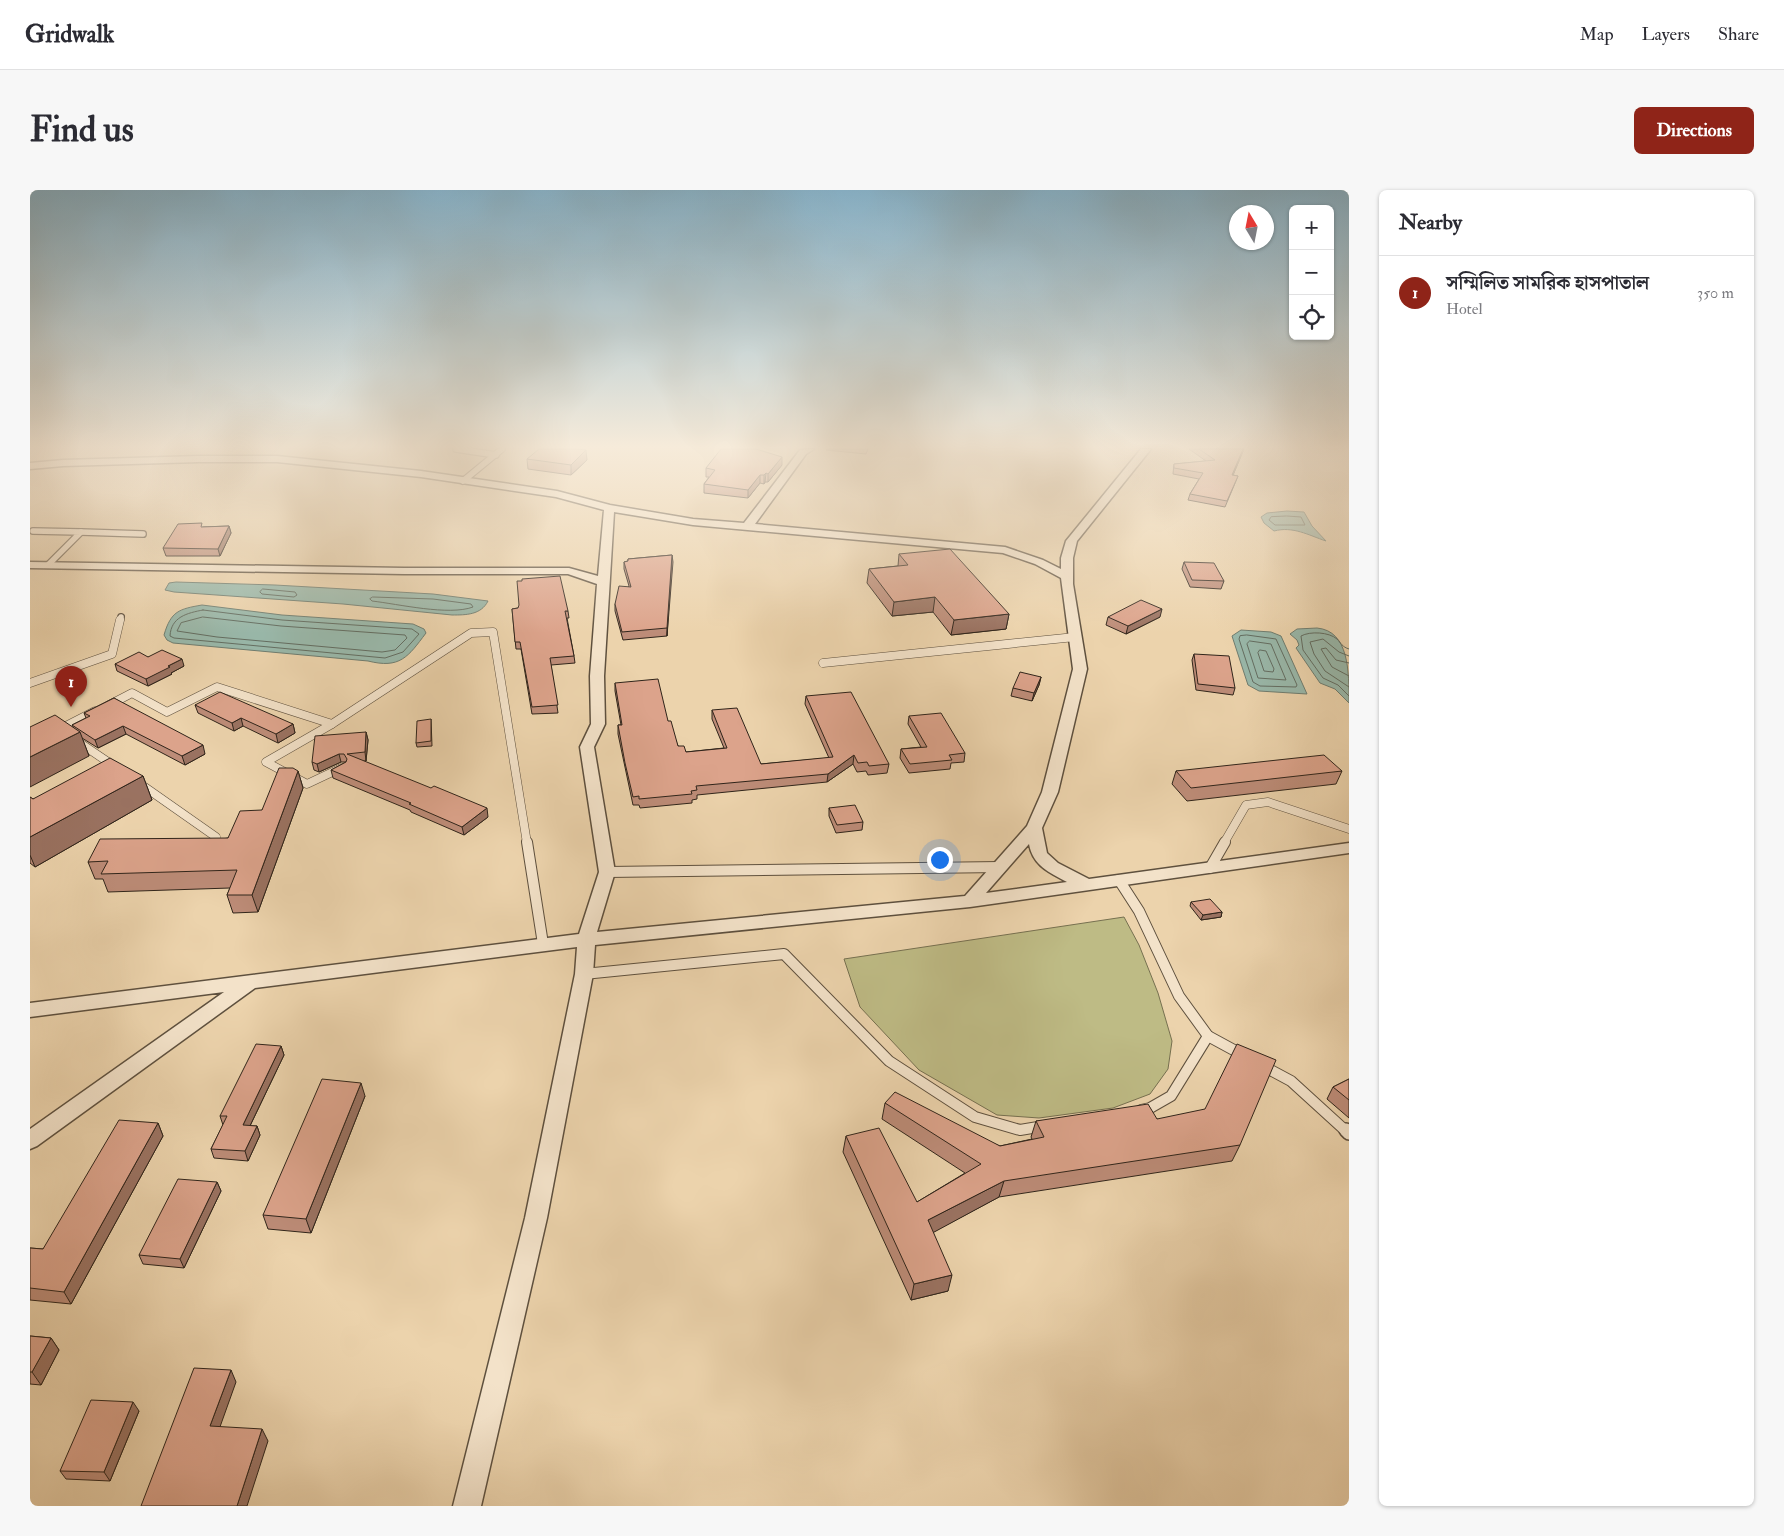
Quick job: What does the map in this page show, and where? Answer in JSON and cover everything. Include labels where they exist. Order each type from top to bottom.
[{"type":"street","points":[[467,1506],[536,1218],[584,974],[586,939],[607,872],[587,747],[598,724],[597,676],[609,510]]},
{"type":"street","points":[[623,510],[693,522],[1005,550],[1039,562],[1067,576]]},
{"type":"street","points":[[747,526],[759,510]]},
{"type":"street","points":[[970,901],[1034,828],[1050,792],[1080,669],[1067,576],[1067,558],[1072,541],[1097,510]]},
{"type":"street","points":[[30,565],[404,571],[569,570],[603,582]]},
{"type":"street","points":[[1034,828],[1039,855],[1052,867],[1087,885]]},
{"type":"street","points":[[30,1010],[586,939],[970,901],[1349,848]]},
{"type":"street","points":[[30,1140],[250,983]]},
{"type":"lane","points":[[33,531],[144,534]]},
{"type":"lane","points":[[48,565],[81,532]]},
{"type":"lane","points":[[30,683],[112,654],[121,617]]},
{"type":"lane","points":[[343,767],[307,784],[266,762],[332,724],[471,633],[493,632],[543,944]]},
{"type":"lane","points":[[823,663],[1076,637]]},
{"type":"lane","points":[[122,772],[60,729],[132,693],[167,712],[217,686],[332,724]]},
{"type":"lane","points":[[130,778],[216,838]]},
{"type":"lane","points":[[1210,868],[1246,805],[1268,802],[1349,829]]},
{"type":"lane","points":[[607,872],[1001,867]]},
{"type":"lane","points":[[1119,880],[1139,911],[1179,996],[1208,1036],[1290,1081],[1349,1133]]},
{"type":"lane","points":[[584,974],[784,954],[889,1061],[974,1117],[1020,1130],[1057,1124]]},
{"type":"lane","points":[[1131,1112],[1150,1108],[1171,1096],[1208,1036]]},
{"type":"shaded area","points":[[1124,917],[1139,945],[1158,993],[1172,1041],[1168,1069],[1150,1094],[1113,1108],[1039,1118],[997,1115],[919,1070],[860,1007],[844,959]]},
{"type":"water","points":[[1304,512],[1312,526],[1326,541],[1294,530],[1274,531],[1264,523],[1261,517],[1267,513]]},
{"type":"water","points":[[169,583],[275,585],[433,594],[488,601],[477,612],[452,615],[165,590]]},
{"type":"water","points":[[202,605],[282,615],[413,624],[424,629],[426,633],[408,655],[396,662],[388,663],[173,643],[167,640],[164,635],[170,621],[177,612]]},
{"type":"water","points":[[1317,628],[1328,631],[1335,636],[1341,645],[1345,655],[1349,678],[1349,703],[1335,689],[1320,683],[1296,648],[1299,645],[1297,640],[1290,634],[1297,629]]},
{"type":"water","points":[[1241,630],[1271,632],[1281,636],[1307,694],[1259,691],[1248,685],[1232,636]]},
{"type":"building","points":[[202,523],[201,527],[229,526],[218,549],[163,548],[178,524]]},
{"type":"building","points":[[950,549],[1009,614],[954,620],[935,597],[894,602],[869,569],[908,565],[899,554]]},
{"type":"building","points":[[672,555],[667,628],[622,632],[615,604],[619,586],[631,587],[624,562],[628,561],[628,559]]},
{"type":"building","points":[[1184,562],[1214,563],[1224,581],[1192,580]]},
{"type":"building","points":[[560,576],[568,611],[565,611],[574,656],[550,658],[558,705],[532,707],[520,642],[515,642],[512,609],[518,608],[519,605],[517,581]]},
{"type":"building","points":[[1141,600],[1162,609],[1128,626],[1108,617]]},
{"type":"building","points":[[162,650],[182,659],[146,679],[115,664],[139,652],[148,657]]},
{"type":"building","points":[[1194,654],[1229,656],[1235,688],[1198,684]]},
{"type":"building","points":[[1020,672],[1041,677],[1034,693],[1013,688]]},
{"type":"building","points":[[658,679],[668,721],[671,721],[678,746],[684,746],[686,752],[727,748],[712,710],[737,708],[761,764],[833,757],[806,696],[851,692],[889,764],[869,766],[867,762],[858,763],[854,755],[828,774],[696,786],[697,790],[691,791],[692,794],[639,799],[639,796],[633,797],[618,725],[622,725],[615,683]]},
{"type":"building","points":[[220,692],[293,724],[276,734],[241,718],[232,723],[195,705]]},
{"type":"building","points":[[114,698],[203,745],[182,756],[123,726],[95,740],[72,725],[90,716],[84,713]]},
{"type":"building","points":[[941,713],[965,753],[949,755],[952,760],[910,764],[901,749],[927,747],[909,716]]},
{"type":"building","points":[[55,715],[80,732],[30,757],[30,727]]},
{"type":"building","points":[[431,719],[431,741],[416,743],[417,721]]},
{"type":"building","points":[[366,732],[365,752],[347,754],[487,808],[462,827],[409,804],[411,803],[331,770],[346,762],[347,759],[344,754],[339,754],[317,764],[312,762],[315,736]]},
{"type":"building","points":[[1324,755],[1342,771],[1191,788],[1176,771]]},
{"type":"building","points":[[110,758],[143,776],[30,837],[30,797],[33,799]]},
{"type":"building","points":[[279,768],[293,768],[298,771],[252,895],[227,895],[237,870],[101,874],[108,861],[88,862],[100,839],[228,838],[240,811],[262,810]]},
{"type":"building","points":[[855,805],[863,822],[837,825],[829,808]]},
{"type":"building","points":[[1210,899],[1222,912],[1203,915],[1191,902]]},
{"type":"building","points":[[256,1044],[281,1046],[243,1125],[257,1126],[245,1151],[211,1149],[227,1116],[220,1116]]},
{"type":"building","points":[[1237,1044],[1276,1060],[1240,1145],[1004,1181],[928,1220],[952,1275],[914,1284],[846,1136],[879,1128],[917,1202],[981,1164],[885,1103],[895,1092],[1000,1146],[1044,1137],[1036,1121],[1148,1104],[1157,1119],[1205,1109]]},
{"type":"building","points":[[322,1079],[361,1083],[306,1219],[263,1215]]},
{"type":"building","points":[[1349,1079],[1349,1100],[1333,1087]]},
{"type":"building","points":[[119,1120],[158,1123],[64,1292],[30,1288],[30,1248],[43,1249]]},
{"type":"building","points":[[178,1179],[217,1182],[180,1259],[139,1255]]},
{"type":"building","points":[[30,1336],[51,1338],[32,1372],[30,1372]]},
{"type":"building","points":[[194,1368],[231,1370],[210,1426],[262,1429],[237,1506],[141,1506]]},
{"type":"building","points":[[91,1400],[133,1402],[104,1472],[60,1471]]},
{"type":"place","name":"সম্মিলিত সামরিক হাসপাতাল","points":[[71,707]]}]
